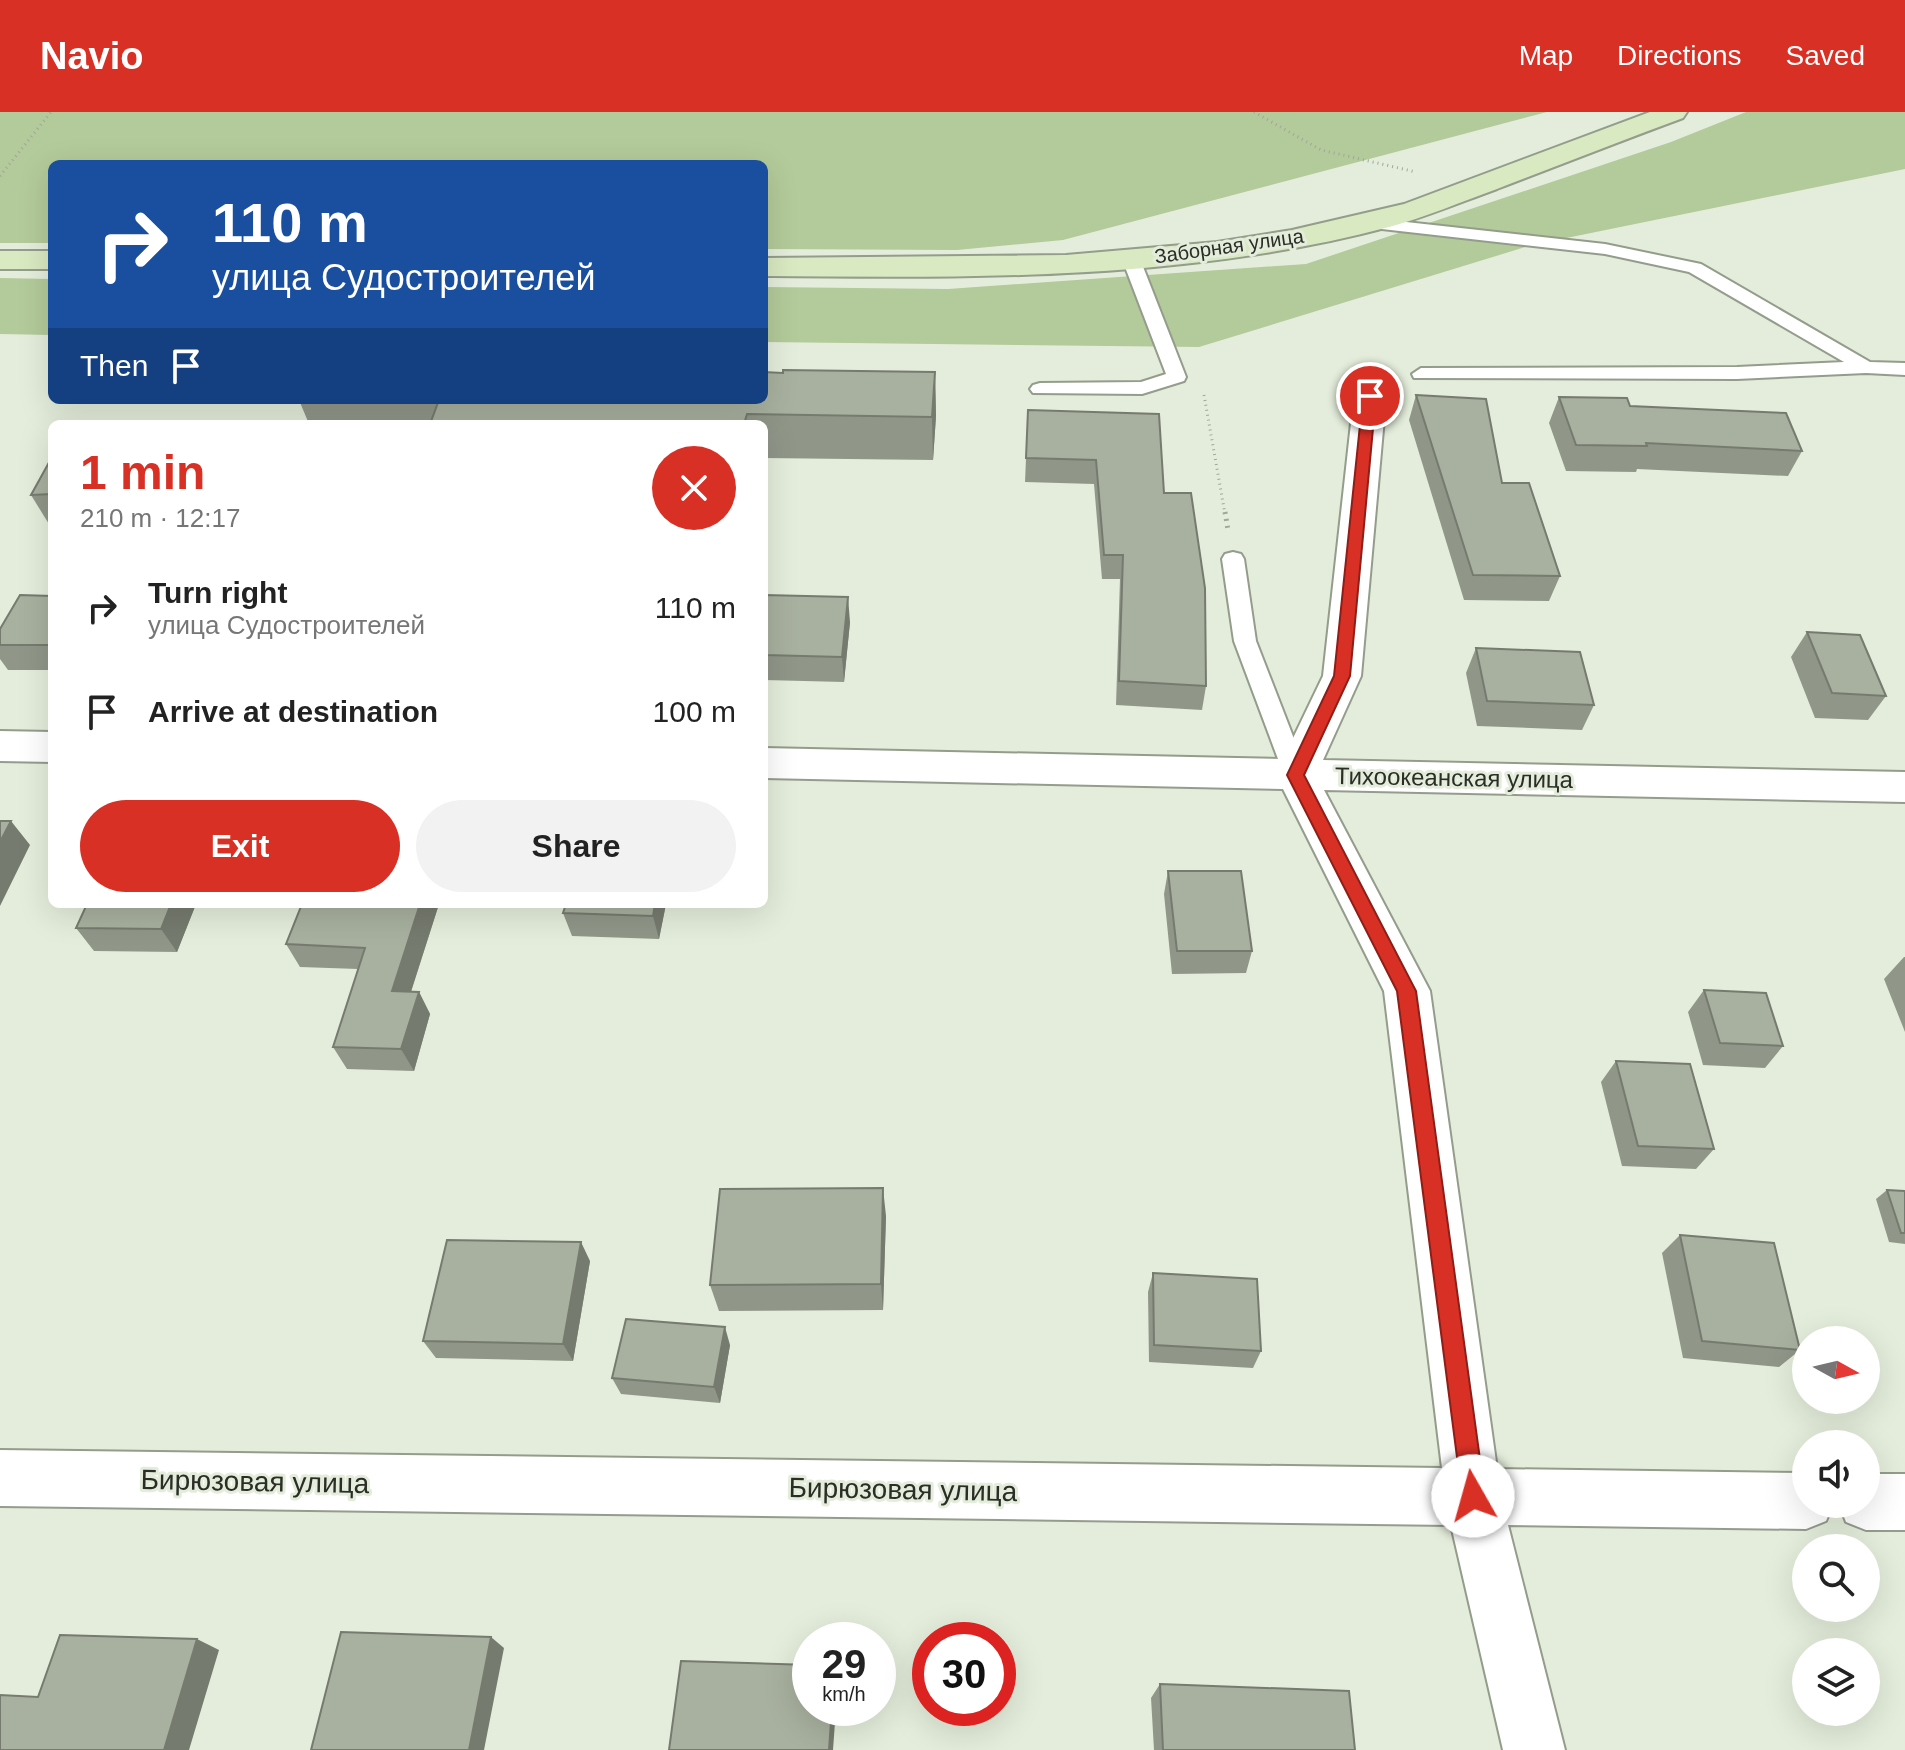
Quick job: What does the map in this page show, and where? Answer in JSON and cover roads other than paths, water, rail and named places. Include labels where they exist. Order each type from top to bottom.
[{"type":"street","name":"Заборная улица","points":[[768,267],[934,268],[1217,252],[1370,223],[1460,193],[1674,112]]},
{"type":"street","points":[[0,260],[48,260]]},
{"type":"street","points":[[1370,396],[1342,676],[1296,775],[1407,991],[1473,1496],[1534,1750]]},
{"type":"street","points":[[0,746],[48,747]]},
{"type":"street","name":"Тихоокеанская улица","points":[[768,763],[1905,787]]},
{"type":"street","name":"Бирюзовая улица","points":[[0,1478],[1792,1501]]},
{"type":"street","points":[[1880,1502],[1905,1502]]},
{"type":"lane","points":[[1370,223],[1605,249],[1695,268],[1866,367]]},
{"type":"lane","points":[[1040,389],[1142,388],[1177,377],[1131,259]]},
{"type":"lane","points":[[1421,374],[1737,373],[1866,367],[1905,369]]},
{"type":"lane","points":[[1233,559],[1245,641],[1296,775]]}]
